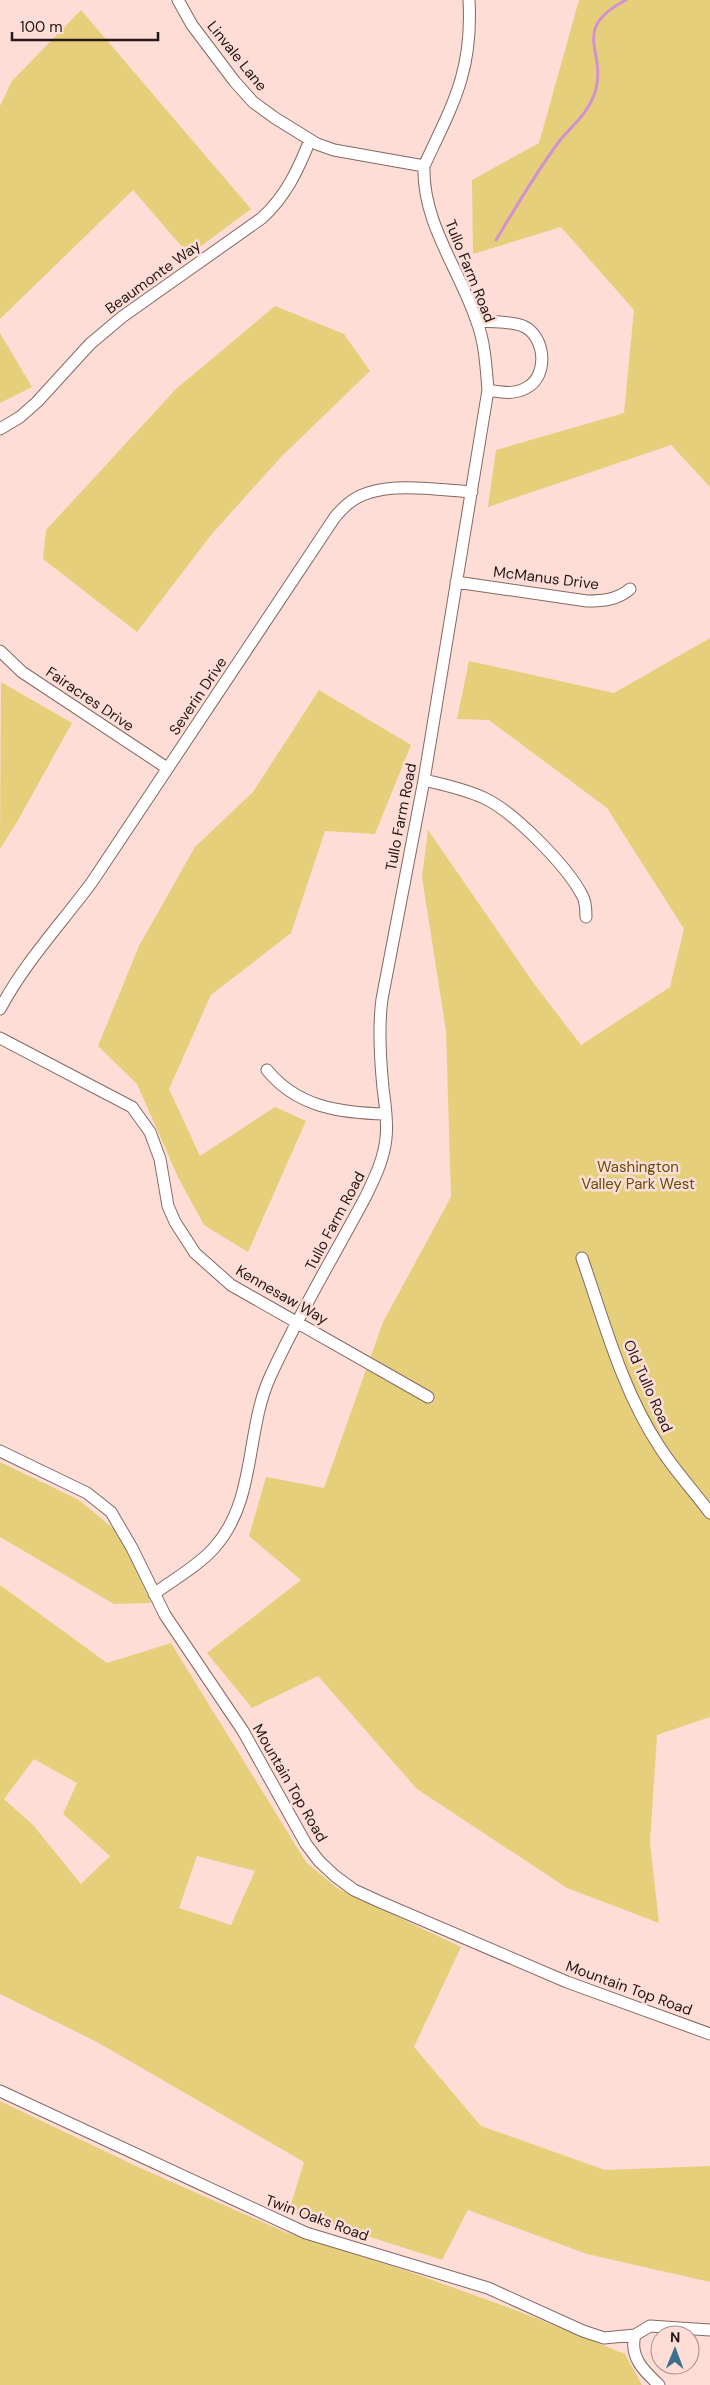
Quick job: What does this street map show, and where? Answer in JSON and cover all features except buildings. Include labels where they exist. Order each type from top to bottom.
[{"type":"street","name":"Linvale Lane","points":[[178,0],[192,25],[253,102],[310,140],[334,150],[424,166]]},
{"type":"street","name":"Tullo Farm Road","points":[[154,1594],[206,1556],[216,1546],[235,1516],[245,1485],[258,1411],[269,1378],[366,1196],[379,1168],[387,1136],[379,1021],[424,780],[488,390],[485,357],[477,321],[432,217],[426,198],[424,166],[453,105],[462,80],[468,56],[471,31],[469,0]]},
{"type":"street","name":"Beaumonte Way","points":[[0,429],[20,417],[37,402],[90,344],[122,317],[272,209],[290,186],[310,140]]},
{"type":"street","points":[[477,321],[523,326],[536,338],[541,349],[540,374],[533,384],[516,392],[488,390]]},
{"type":"street","name":"Severin Drive","points":[[0,1009],[30,960],[64,920],[92,882],[335,517],[350,502],[375,491],[393,488],[472,492]]},
{"type":"street","name":"McManus Drive","points":[[456,582],[587,601],[603,601],[621,597],[630,589]]},
{"type":"street","name":"Fairacres Drive","points":[[0,651],[22,672],[168,768]]},
{"type":"street","points":[[424,780],[461,789],[485,798],[520,822],[583,895],[586,917]]},
{"type":"street","name":"Kennesaw Way","points":[[0,1038],[132,1107],[150,1132],[160,1159],[168,1206],[175,1222],[196,1253],[231,1285],[428,1398]]},
{"type":"street","points":[[267,1070],[289,1091],[322,1107],[347,1113],[386,1114]]},
{"type":"street","name":"Old Tullo Road","points":[[582,1258],[620,1367],[645,1422],[659,1446],[710,1513]]},
{"type":"street","name":"Mountain Top Road","points":[[0,1451],[87,1493],[103,1504],[119,1524],[165,1615],[243,1731],[306,1844],[319,1861],[335,1876],[354,1890],[378,1901],[560,1979],[710,2034]]},
{"type":"street","name":"Twin Oaks Road","points":[[0,2091],[306,2233],[488,2288],[583,2332],[604,2338],[635,2335],[650,2326],[710,2330]]},
{"type":"street","points":[[635,2335],[634,2353],[641,2368],[659,2385]]},
{"type":"green space","points":[[579,0],[710,0],[710,487],[671,445],[488,507],[496,450],[624,413],[634,310],[561,227],[473,254],[472,180],[539,143]]},
{"type":"green space","points":[[81,10],[251,209],[189,255],[133,190],[0,319],[0,106],[12,81]]},
{"type":"green space","points":[[275,306],[344,334],[370,371],[281,457],[211,535],[137,632],[43,559],[46,530],[176,389]]},
{"type":"green space","points":[[0,333],[32,387],[0,403]]},
{"type":"green space","name":"Washington Valley Park West","points":[[710,638],[710,1717],[657,1735],[650,1842],[659,1923],[567,1888],[417,1789],[318,1676],[252,1708],[207,1653],[301,1580],[249,1536],[266,1477],[324,1488],[383,1322],[451,1197],[446,1031],[422,877],[428,830],[535,985],[581,1045],[670,987],[684,929],[607,808],[489,720],[457,719],[469,661],[614,693]]},
{"type":"green space","points":[[1,682],[72,723],[0,849]]},
{"type":"green space","points":[[319,690],[411,745],[375,834],[325,831],[291,933],[211,995],[169,1089],[200,1156],[275,1107],[306,1121],[248,1252],[204,1225],[178,1177],[137,1084],[98,1046],[139,946],[195,847],[253,792]]},
{"type":"green space","points":[[0,1462],[79,1500],[120,1534],[151,1603],[114,1604],[0,1537]]},
{"type":"green space","points":[[0,1585],[107,1663],[171,1643],[306,1862],[337,1888],[461,1947],[414,2047],[481,2126],[605,2170],[710,2166],[710,2282],[587,2254],[468,2210],[442,2260],[289,2211],[304,2162],[97,2042],[0,1994]],"holes":[[[34,1759],[77,1783],[63,1814],[110,1856],[81,1884],[33,1825],[4,1799]],[[197,1856],[255,1871],[231,1925],[179,1908]]]},
{"type":"green space","points":[[0,2101],[138,2167],[285,2232],[410,2272],[518,2311],[625,2354],[642,2385],[0,2385]]},
{"type":"waterway","points":[[496,240],[550,155],[583,115],[591,102],[598,80],[594,32],[598,22],[608,11],[626,0]]}]
